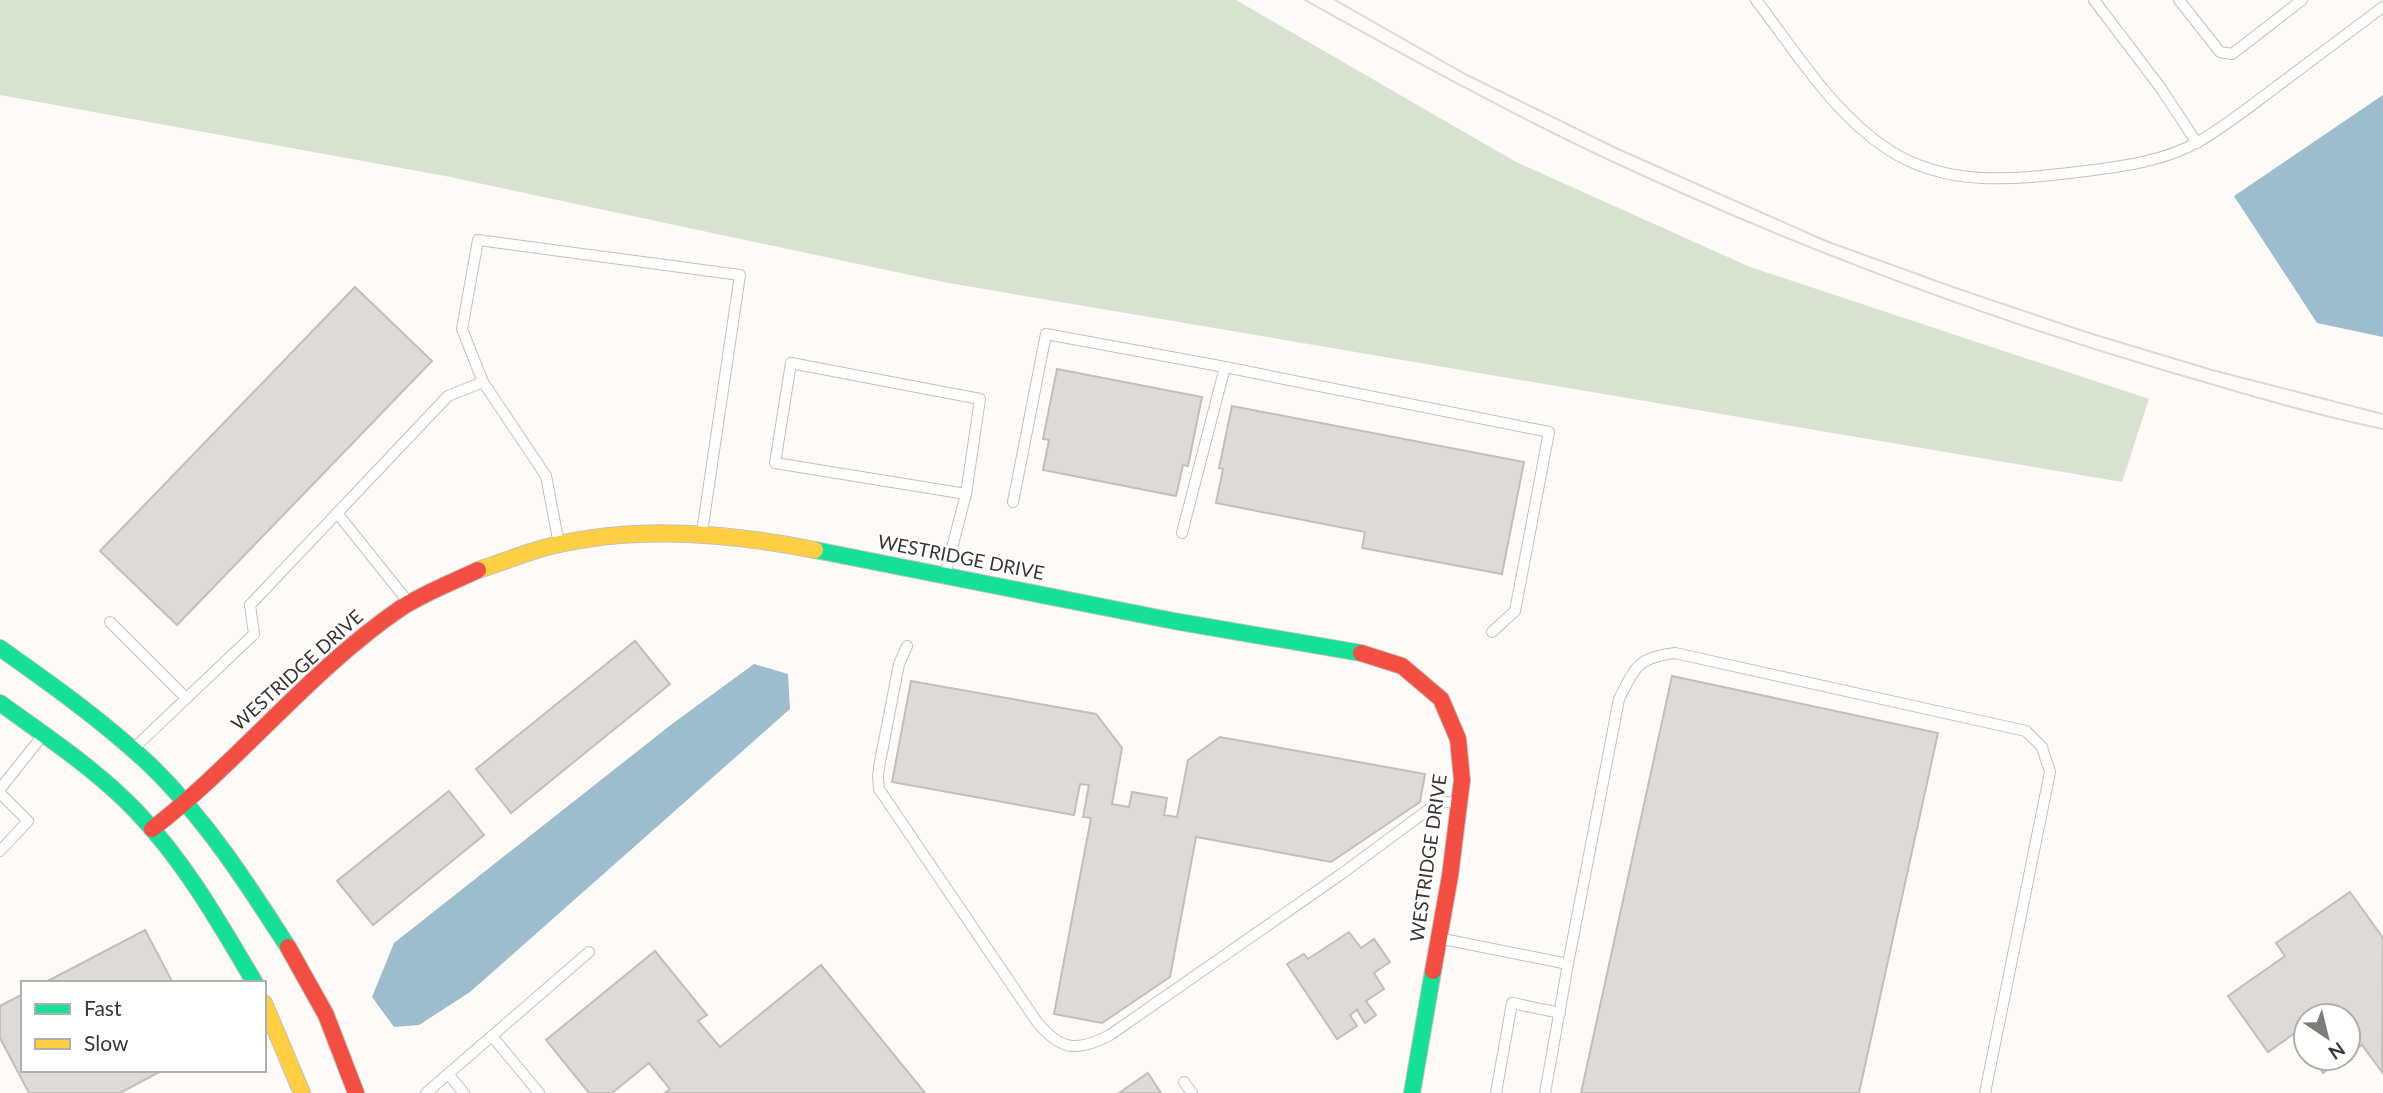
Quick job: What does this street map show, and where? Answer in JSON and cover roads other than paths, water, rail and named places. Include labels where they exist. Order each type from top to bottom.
[{"type":"street","name":"WESTRIDGE DRIVE","points":[[152,828],[186,803],[333,661],[409,604],[478,570],[559,544],[628,533],[702,535],[794,546],[1174,621],[1363,653],[1402,666],[1441,699],[1458,739],[1462,780],[1439,939],[1412,1093]]},
{"type":"street","points":[[0,648],[56,687],[148,763],[186,803],[247,882],[296,960],[326,1015],[356,1093]]},
{"type":"street","points":[[0,703],[103,781],[152,828],[209,907],[253,981]]},
{"type":"street","points":[[266,1008],[302,1093]]},
{"type":"lane","points":[[1756,0],[1841,111],[1889,150],[1927,169],[2015,180],[2125,166],[2160,158],[2197,143],[2383,7]]},
{"type":"lane","points":[[2094,0],[2160,87],[2197,143]]},
{"type":"lane","points":[[2179,0],[2220,52],[2232,54],[2302,0]]},
{"type":"lane","points":[[559,544],[546,476],[483,382],[463,329],[478,240],[740,275],[702,535]]},
{"type":"lane","points":[[1013,502],[1046,334],[1549,432],[1515,611],[1492,632]]},
{"type":"lane","points":[[945,576],[966,494],[980,399],[791,363],[775,463],[966,494]]},
{"type":"lane","points":[[1182,533],[1225,367]]},
{"type":"lane","points":[[132,750],[254,634],[250,605],[448,396],[483,382]]},
{"type":"lane","points":[[337,513],[409,604]]},
{"type":"lane","points":[[110,622],[186,698]]},
{"type":"lane","points":[[907,646],[899,664],[884,738],[877,776],[879,789],[1037,1022],[1062,1045],[1086,1045],[1110,1035],[1340,875],[1440,801],[1459,803]]},
{"type":"lane","points":[[1545,1093],[1619,699],[1632,673],[1649,656],[1675,653],[2026,731],[2042,747],[2050,772],[1985,1093]]},
{"type":"lane","points":[[0,852],[28,821],[0,791],[43,734]]},
{"type":"lane","points":[[1439,939],[1568,964]]},
{"type":"lane","points":[[426,1093],[589,952]]},
{"type":"lane","points":[[1496,1093],[1513,1003],[1560,1013]]},
{"type":"lane","points":[[492,1036],[538,1093]]},
{"type":"lane","points":[[448,1074],[464,1093]]},
{"type":"lane","points":[[1184,1082],[1192,1093]]},
{"type":"water","points":[[2383,95],[2383,337],[2317,323],[2234,196]]},
{"type":"water","points":[[754,664],[788,674],[790,709],[470,992],[419,1025],[394,1027],[372,997],[394,943],[672,724]]},
{"type":"tram line","points":[[1305,0],[1533,123],[1678,192],[1814,249],[1952,301],[2092,348],[2272,402],[2383,429]]},
{"type":"tram line","points":[[1335,0],[1465,74],[1618,149],[1826,241],[2086,332],[2212,370],[2383,414]]}]
